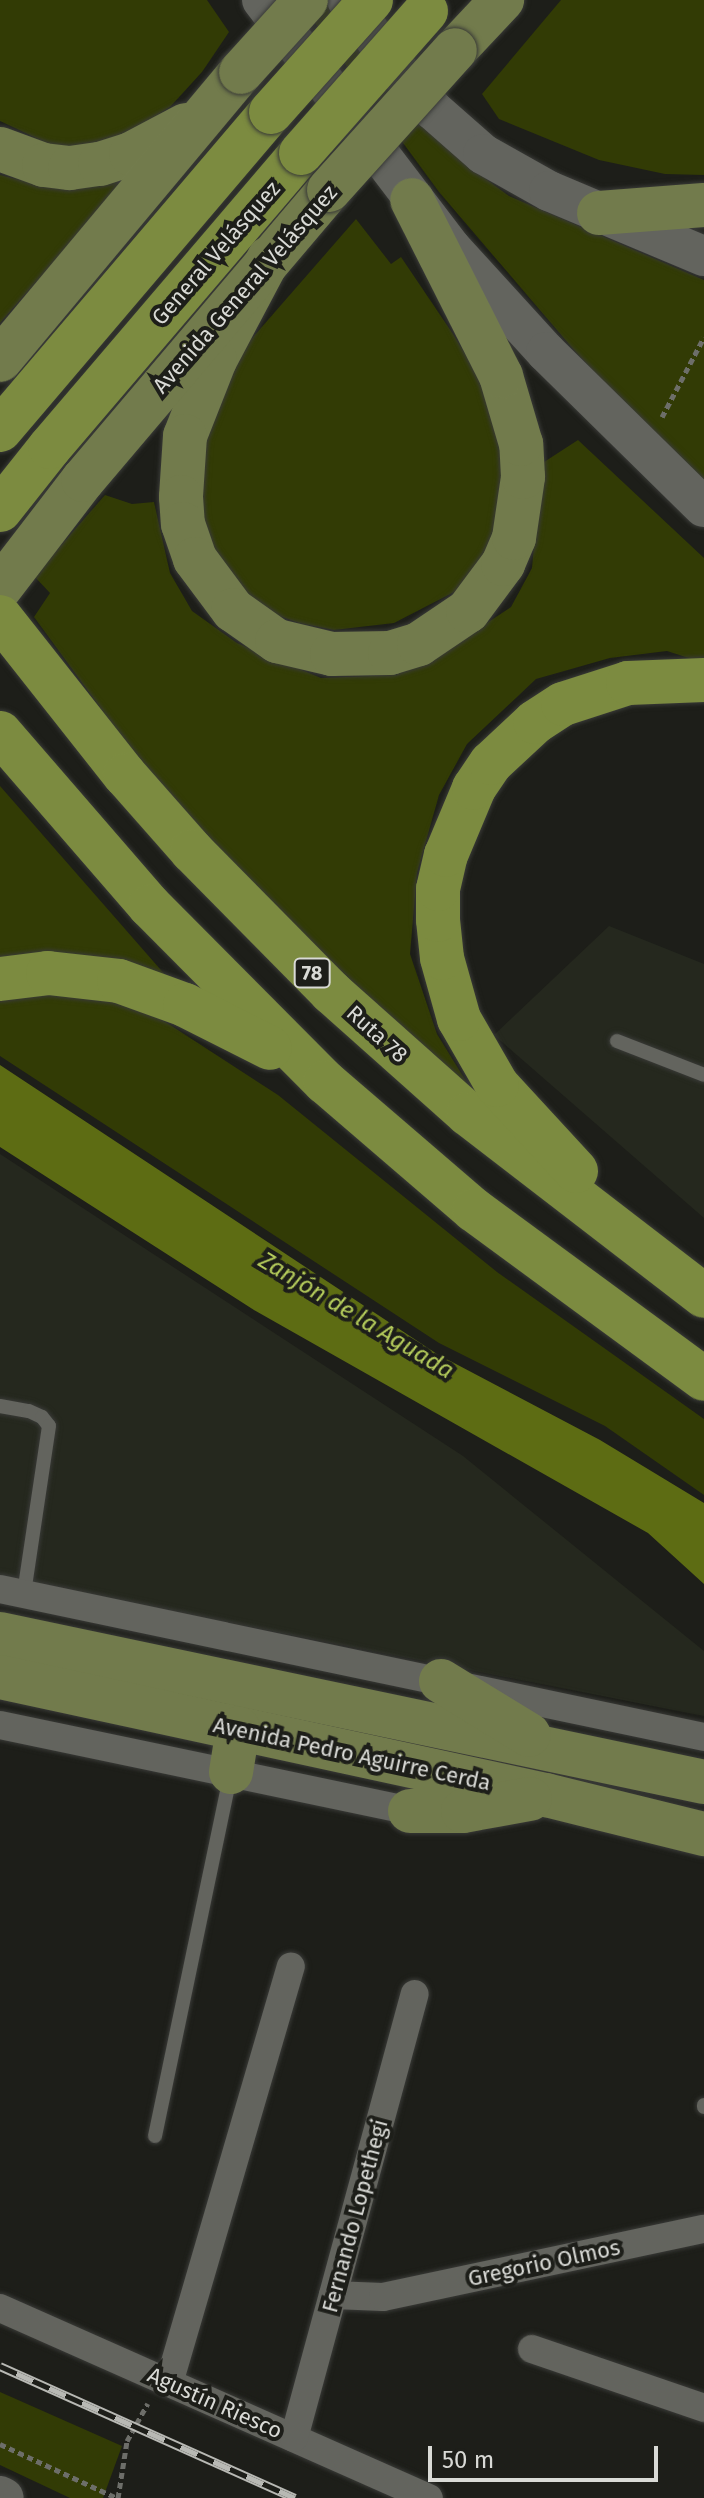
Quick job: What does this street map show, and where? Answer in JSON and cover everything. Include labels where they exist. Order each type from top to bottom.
[{"type":"highway","points":[[0,430],[271,112],[371,0]]},
{"type":"highway","name":"General Velásquez","points":[[0,510],[301,153],[432,5]]},
{"type":"highway","name":"Ruta 78","points":[[0,617],[116,764],[192,851],[331,992],[468,1114],[690,1286]]},
{"type":"highway","points":[[690,1286],[524,1117],[475,1051],[459,1019],[442,958],[438,889],[446,855],[474,788],[491,763],[535,722],[563,704],[628,683],[704,680]]},
{"type":"highway","points":[[0,733],[150,906],[325,1082],[474,1210],[704,1379]]},
{"type":"highway","points":[[0,979],[48,973],[84,975],[153,991],[233,1028],[325,1082]]},
{"type":"main road","points":[[262,0],[412,200],[492,295],[704,507]]},
{"type":"main road","points":[[0,360],[241,72],[306,0]]},
{"type":"main road","points":[[347,0],[396,68],[464,139],[526,180],[704,256]]},
{"type":"main road","name":"Avenida General Velásquez","points":[[6,581],[83,480],[269,258],[502,0]]},
{"type":"main road","points":[[0,149],[44,165],[70,168],[100,164],[167,137],[208,111]]},
{"type":"main road","points":[[269,258],[215,360],[185,436],[181,497],[183,524],[195,559],[233,610],[277,641],[332,654],[390,653],[419,644],[468,611],[503,564],[514,538],[523,477],[521,444],[501,376],[412,200]]},
{"type":"main road","points":[[599,213],[704,205]]},
{"type":"main road","name":"Avenida Pedro Aguirre Cerda","points":[[0,1634],[704,1782]]},
{"type":"main road","name":"Avenida Pedro Aguirre Cerda","points":[[0,1677],[546,1795],[704,1834]]},
{"type":"main road","points":[[441,1681],[555,1751]]},
{"type":"main road","points":[[231,1772],[238,1729]]},
{"type":"main road","points":[[410,1811],[463,1811],[546,1795]]},
{"type":"street","points":[[12,1591],[704,1737]]},
{"type":"street","name":"Avenida Pedro Aguirre Cerda","points":[[0,1725],[410,1811]]},
{"type":"street","points":[[169,2383],[291,1967]]},
{"type":"street","name":"Fernando Lopethegi","points":[[294,2438],[415,1994]]},
{"type":"street","name":"Gregorio Olmos","points":[[333,2295],[383,2297],[704,2229]]},
{"type":"street","name":"Agustín Riesco","points":[[0,2308],[429,2498]]},
{"type":"street","points":[[532,2349],[704,2408]]},
{"type":"lane","points":[[617,1041],[704,1075]]},
{"type":"lane","points":[[0,1406],[29,1411],[42,1417],[49,1426],[12,1591]]},
{"type":"lane","points":[[155,2136],[231,1772]]},
{"type":"path","points":[[645,450],[704,337]]},
{"type":"path","points":[[0,2444],[118,2498],[127,2441],[133,2426],[146,2405],[169,2383]]},
{"type":"shaded area","points":[[0,0],[207,0],[229,32],[202,72],[170,107],[105,148],[82,149],[49,144],[0,121]]},
{"type":"shaded area","points":[[298,0],[331,0],[463,162],[509,196],[704,280],[704,488],[574,350],[439,192]]},
{"type":"shaded area","points":[[561,0],[704,0],[704,175],[665,174],[599,160],[499,119],[482,94]]},
{"type":"shaded area","points":[[149,154],[0,323],[0,175],[57,189],[88,183]]},
{"type":"shaded area","points":[[356,219],[391,264],[401,257],[453,334],[481,380],[504,447],[494,546],[458,590],[394,623],[334,630],[274,614],[245,593],[204,544],[197,441],[247,344]]},
{"type":"shaded area","points":[[578,440],[704,558],[704,663],[667,651],[610,658],[536,679],[467,744],[439,795],[417,873],[410,954],[437,1034],[477,1099],[317,958],[140,762],[34,617],[50,593],[34,576],[105,495],[132,504],[154,502],[170,573],[192,611],[237,643],[321,678],[396,675],[458,642],[511,607],[532,568],[541,464]]},
{"type":"shaded area","points":[[0,786],[167,977],[0,964]]},
{"type":"shaded area","points":[[609,926],[704,964],[704,1218],[494,1035]]},
{"type":"shaded area","points":[[85,989],[164,1021],[278,1095],[497,1272],[704,1419],[704,1495],[605,1426],[439,1343],[0,1056],[0,994]]},
{"type":"shaded area","points":[[0,1154],[463,1456],[704,1651],[704,1716],[0,1578]]},
{"type":"shaded area","points":[[0,2392],[122,2446],[103,2498],[70,2498],[0,2465]]},
{"type":"water","name":"Zanjón de la Aguada","points":[[0,1065],[437,1354],[600,1440],[704,1503],[704,1584],[648,1533],[254,1310],[0,1147]]},
{"type":"railway","points":[[0,2366],[295,2498]]}]
